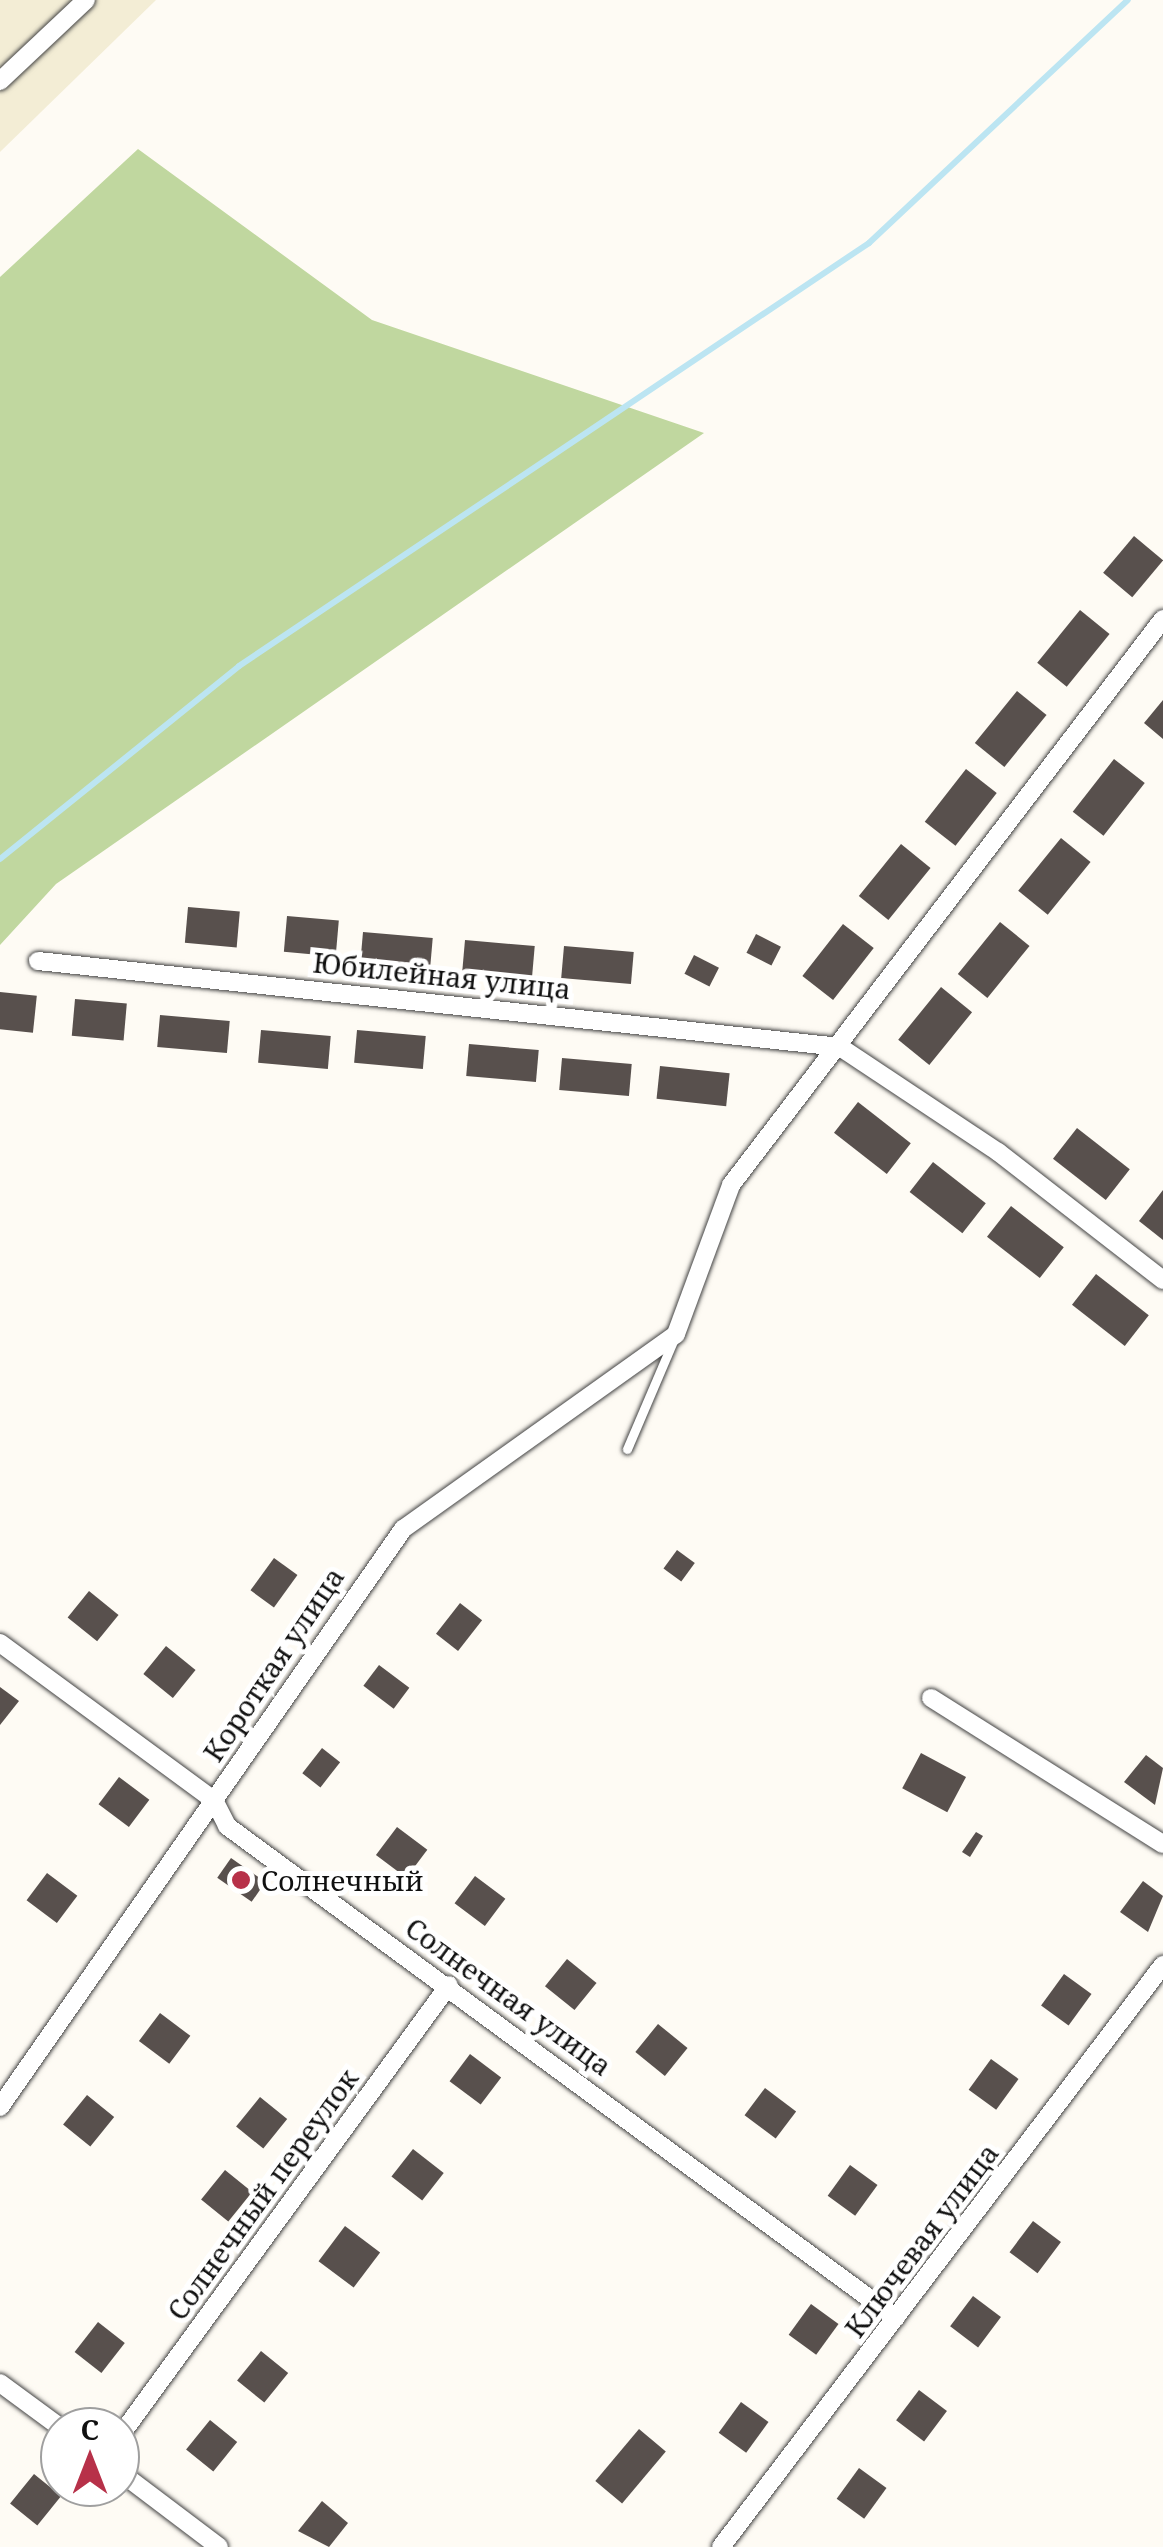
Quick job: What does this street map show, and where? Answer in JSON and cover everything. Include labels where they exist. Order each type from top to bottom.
[{"type":"street","points":[[0,81],[86,0]]},
{"type":"street","points":[[676,1334],[731,1185],[840,1048],[1163,620]]},
{"type":"street","name":"Юбилейная улица","points":[[38,961],[840,1048],[1163,1280]]},
{"type":"street","name":"Короткая улица","points":[[0,2107],[403,1528],[676,1334]]},
{"type":"street","name":"Солнечная улица","points":[[0,1642],[214,1800],[227,1826],[449,1985],[896,2318]]},
{"type":"street","points":[[931,1698],[1163,1844]]},
{"type":"street","name":"Ключевая улица","points":[[721,2547],[1163,1966]]},
{"type":"street","name":"Солнечный переулок","points":[[140,2409],[449,1985]]},
{"type":"street","points":[[0,2383],[40,2413]]},
{"type":"street","points":[[140,2487],[219,2547]]},
{"type":"lane","points":[[627,1449],[676,1334]]},
{"type":"shaded area","points":[[0,0],[156,0],[0,152]]},
{"type":"green space","points":[[138,149],[372,320],[704,433],[56,884],[0,945],[0,277]]},
{"type":"building","points":[[1134,536],[1163,561],[1132,597],[1103,573]]},
{"type":"building","points":[[1080,610],[1110,634],[1067,687],[1037,663]]},
{"type":"building","points":[[1017,691],[1047,715],[1004,767],[975,743]]},
{"type":"building","points":[[1163,700],[1163,739],[1144,723]]},
{"type":"building","points":[[1114,759],[1145,783],[1103,836],[1073,812]]},
{"type":"building","points":[[966,769],[997,793],[955,846],[925,822]]},
{"type":"building","points":[[1061,838],[1091,862],[1048,915],[1018,891]]},
{"type":"building","points":[[901,844],[931,868],[888,920],[859,896]]},
{"type":"building","points":[[188,907],[240,912],[237,947],[185,943]]},
{"type":"building","points":[[287,916],[339,921],[336,956],[284,952]]},
{"type":"building","points":[[1000,922],[1030,946],[987,998],[958,974]]},
{"type":"building","points":[[843,924],[874,948],[833,1000],[802,976]]},
{"type":"building","points":[[363,932],[433,938],[430,970],[360,964]]},
{"type":"building","points":[[756,934],[781,947],[771,965],[746,953]]},
{"type":"building","points":[[465,940],[535,946],[532,978],[462,972]]},
{"type":"building","points":[[564,946],[634,952],[631,984],[561,978]]},
{"type":"building","points":[[694,955],[719,968],[709,986],[684,974]]},
{"type":"building","points":[[941,987],[972,1012],[929,1065],[898,1040]]},
{"type":"building","points":[[0,992],[37,996],[33,1033],[0,1029]]},
{"type":"building","points":[[75,999],[127,1004],[124,1040],[72,1036]]},
{"type":"building","points":[[160,1015],[230,1021],[227,1053],[157,1047]]},
{"type":"building","points":[[261,1030],[331,1036],[328,1069],[258,1063]]},
{"type":"building","points":[[357,1030],[426,1036],[423,1069],[354,1063]]},
{"type":"building","points":[[469,1044],[539,1050],[536,1082],[466,1076]]},
{"type":"building","points":[[562,1058],[632,1064],[629,1096],[559,1090]]},
{"type":"building","points":[[660,1066],[730,1073],[726,1106],[657,1099]]},
{"type":"building","points":[[858,1102],[911,1143],[887,1174],[834,1133]]},
{"type":"building","points":[[1077,1128],[1130,1169],[1106,1200],[1053,1159]]},
{"type":"building","points":[[933,1162],[986,1203],[962,1233],[910,1192]]},
{"type":"building","points":[[1163,1190],[1163,1240],[1139,1221]]},
{"type":"building","points":[[1011,1206],[1064,1247],[1040,1278],[987,1237]]},
{"type":"building","points":[[1096,1274],[1149,1315],[1125,1346],[1072,1305]]},
{"type":"building","points":[[677,1550],[695,1563],[681,1582],[663,1569]]},
{"type":"building","points":[[274,1558],[297,1575],[274,1607],[250,1590]]},
{"type":"building","points":[[89,1591],[119,1615],[97,1641],[68,1617]]},
{"type":"building","points":[[460,1603],[482,1620],[458,1651],[436,1634]]},
{"type":"building","points":[[166,1646],[196,1670],[173,1698],[143,1674]]},
{"type":"building","points":[[379,1665],[409,1688],[394,1709],[363,1686]]},
{"type":"building","points":[[0,1687],[19,1701],[0,1725]]},
{"type":"building","points":[[322,1748],[340,1762],[320,1787],[302,1773]]},
{"type":"building","points":[[921,1753],[966,1777],[947,1812],[902,1788]]},
{"type":"building","points":[[1146,1755],[1163,1768],[1155,1805],[1124,1782]]},
{"type":"building","points":[[119,1777],[149,1800],[129,1827],[99,1804]]},
{"type":"building","points":[[397,1827],[427,1850],[406,1878],[376,1855]]},
{"type":"building","points":[[976,1832],[983,1836],[970,1857],[962,1852]]},
{"type":"building","name":"Солнечный","points":[[231,1858],[265,1882],[252,1902],[217,1878]]},
{"type":"building","points":[[47,1873],[77,1896],[57,1923],[27,1900]]},
{"type":"building","points":[[475,1876],[505,1899],[485,1926],[455,1903]]},
{"type":"building","points":[[1143,1881],[1163,1896],[1148,1932],[1120,1912]]},
{"type":"building","points":[[567,1959],[597,1983],[575,2010],[545,1986]]},
{"type":"building","points":[[1064,1974],[1092,1994],[1069,2026],[1041,2006]]},
{"type":"building","points":[[160,2013],[190,2036],[169,2064],[139,2041]]},
{"type":"building","points":[[658,2024],[688,2048],[665,2076],[635,2052]]},
{"type":"building","points":[[470,2054],[501,2077],[481,2105],[450,2081]]},
{"type":"building","points":[[991,2059],[1019,2079],[996,2110],[969,2090]]},
{"type":"building","points":[[765,2088],[796,2111],[776,2139],[745,2115]]},
{"type":"building","points":[[87,2095],[114,2117],[90,2147],[63,2125]]},
{"type":"building","points":[[260,2097],[287,2119],[263,2149],[236,2127]]},
{"type":"building","points":[[413,2149],[444,2173],[422,2201],[391,2177]]},
{"type":"building","points":[[850,2165],[878,2185],[855,2216],[828,2196]]},
{"type":"building","points":[[225,2170],[252,2192],[228,2222],[201,2200]]},
{"type":"building","points":[[1033,2221],[1061,2242],[1037,2273],[1010,2252]]},
{"type":"building","points":[[345,2226],[380,2252],[354,2288],[319,2261]]},
{"type":"building","points":[[973,2296],[1001,2317],[978,2347],[950,2326]]},
{"type":"building","points":[[811,2304],[839,2324],[816,2355],[789,2335]]},
{"type":"building","points":[[98,2322],[125,2343],[101,2373],[75,2352]]},
{"type":"building","points":[[261,2351],[288,2373],[264,2403],[237,2381]]},
{"type":"building","points":[[919,2390],[947,2411],[924,2441],[896,2420]]},
{"type":"building","points":[[741,2402],[769,2422],[746,2453],[719,2433]]},
{"type":"building","points":[[210,2420],[237,2442],[213,2472],[186,2450]]},
{"type":"building","points":[[639,2429],[666,2451],[622,2504],[595,2481]]},
{"type":"building","points":[[859,2468],[887,2488],[864,2519],[837,2499]]},
{"type":"building","points":[[34,2474],[40,2479],[40,2507],[52,2507],[37,2526],[10,2504]]},
{"type":"building","points":[[322,2501],[348,2523],[329,2547],[298,2531]]},
{"type":"waterway","points":[[0,859],[239,666],[869,243],[1128,0]]},
{"type":"place","name":"Солнечный","points":[[241,1880]]}]
